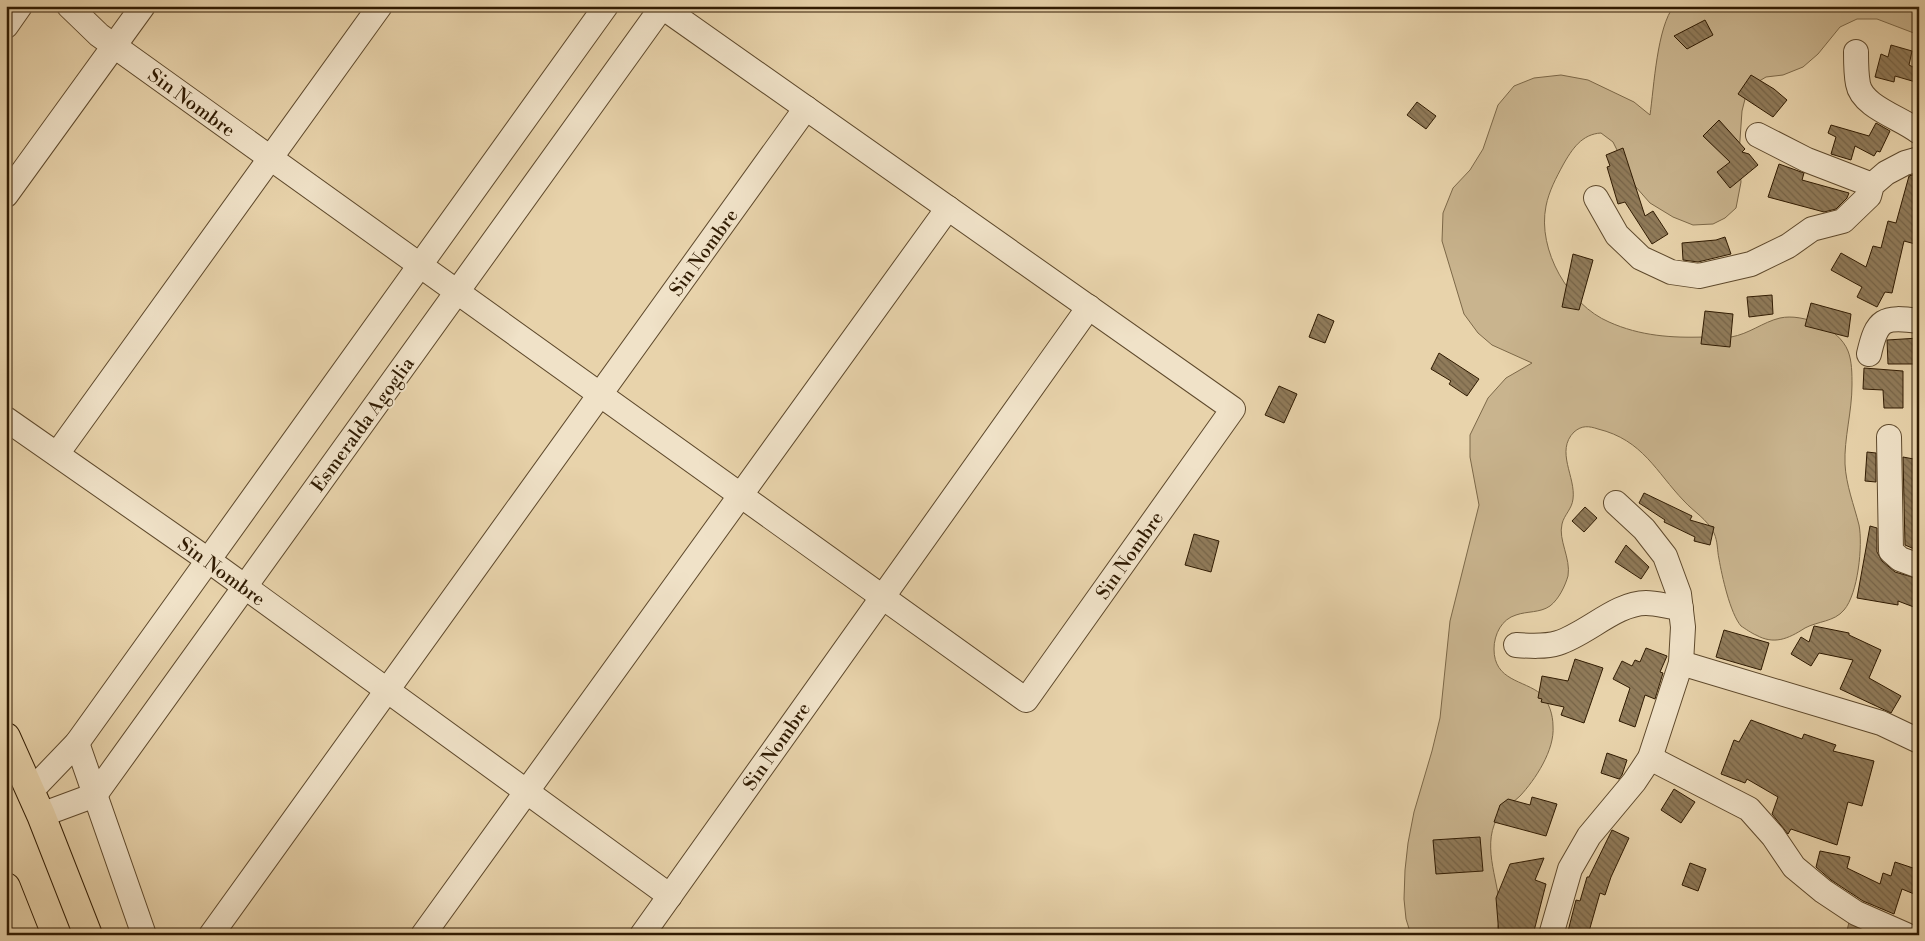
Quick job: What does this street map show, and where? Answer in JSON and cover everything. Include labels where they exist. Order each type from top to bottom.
[{"type":"main road","points":[[6,737],[36,803],[88,935]]},
{"type":"main road","points":[[6,887],[25,935]]},
{"type":"street","points":[[6,26],[20,6]]},
{"type":"street","name":"Sin Nombre","points":[[70,6],[85,23],[114,46],[1026,700],[1233,410],[661,7]]},
{"type":"street","points":[[6,195],[143,6]]},
{"type":"street","points":[[57,454],[380,6]]},
{"type":"street","points":[[36,803],[77,743],[606,6]]},
{"type":"street","name":"Esmeralda Agoglia","points":[[95,795],[661,7]]},
{"type":"street","points":[[1856,52],[1858,86],[1873,106],[1912,126],[1919,132]]},
{"type":"street","name":"Sin Nombre","points":[[211,935],[806,108]]},
{"type":"street","points":[[1758,135],[1807,160],[1872,185]]},
{"type":"street","points":[[1596,198],[1617,236],[1642,258],[1670,272],[1699,276],[1751,264],[1788,246],[1812,230],[1843,221],[1868,196],[1872,185],[1892,169],[1919,159]]},
{"type":"street","points":[[423,935],[948,208]]},
{"type":"street","name":"Sin Nombre","points":[[642,935],[1089,307]]},
{"type":"street","points":[[1869,354],[1874,332],[1883,322],[1899,318],[1919,321]]},
{"type":"street","name":"Sin Nombre","points":[[6,419],[208,560],[670,896]]},
{"type":"street","points":[[1889,436],[1891,551],[1900,559],[1919,566]]},
{"type":"street","points":[[1550,935],[1570,869],[1590,836],[1634,782],[1650,758],[1681,663],[1683,627],[1679,594],[1666,556],[1644,529],[1616,503]]},
{"type":"street","points":[[1516,645],[1532,646],[1558,643],[1586,630],[1616,611],[1645,603],[1680,608]]},
{"type":"street","points":[[1681,663],[1881,723],[1919,741]]},
{"type":"street","points":[[77,743],[144,935]]},
{"type":"street","points":[[1650,758],[1749,809],[1772,836],[1794,867],[1823,891],[1856,912],[1906,935]]},
{"type":"street","points":[[36,803],[95,795]]},
{"type":"shaded area","points":[[1674,6],[1728,6],[1749,9],[1752,6],[1919,6],[1919,35],[1877,19],[1857,19],[1840,27],[1818,54],[1803,67],[1783,75],[1766,77],[1756,83],[1746,95],[1742,111],[1739,154],[1741,182],[1736,208],[1725,218],[1713,224],[1693,225],[1673,217],[1650,203],[1635,186],[1613,142],[1601,133],[1583,139],[1566,159],[1549,195],[1544,223],[1551,258],[1569,289],[1594,314],[1621,327],[1656,335],[1731,337],[1768,322],[1789,317],[1809,320],[1829,329],[1837,335],[1848,351],[1852,376],[1852,395],[1845,464],[1860,534],[1860,556],[1853,593],[1849,603],[1836,617],[1805,628],[1787,638],[1769,640],[1753,633],[1741,626],[1733,612],[1724,584],[1717,543],[1708,524],[1684,501],[1638,449],[1613,434],[1592,427],[1583,427],[1574,432],[1566,447],[1573,499],[1561,530],[1568,563],[1567,580],[1559,596],[1550,606],[1542,610],[1516,615],[1507,620],[1497,633],[1494,643],[1495,660],[1499,668],[1504,674],[1541,694],[1550,709],[1553,726],[1551,745],[1538,773],[1520,796],[1502,811],[1494,825],[1491,836],[1492,860],[1500,909],[1496,935],[1411,935],[1406,919],[1404,899],[1408,843],[1414,812],[1440,718],[1450,621],[1479,505],[1470,457],[1470,435],[1488,398],[1506,378],[1532,363],[1492,345],[1478,333],[1464,314],[1442,241],[1443,213],[1453,188],[1470,170],[1483,149],[1498,105],[1514,86],[1534,78],[1561,75],[1588,80],[1634,102],[1650,115],[1660,42],[1668,16]]},
{"type":"shaded area","points":[[1849,922],[1882,935],[1846,935]]},
{"type":"building","points":[[1705,20],[1713,35],[1687,49],[1674,36]]},
{"type":"building","points":[[1891,45],[1912,51],[1909,65],[1919,70],[1919,83],[1895,76],[1894,82],[1875,77],[1881,54],[1888,57]]},
{"type":"building","points":[[1751,75],[1774,89],[1787,100],[1773,117],[1738,94]]},
{"type":"building","points":[[1417,102],[1436,116],[1426,129],[1407,115]]},
{"type":"building","points":[[1719,120],[1745,149],[1742,152],[1749,154],[1758,165],[1730,188],[1717,172],[1730,162],[1703,136]]},
{"type":"building","points":[[1876,123],[1890,131],[1880,152],[1877,151],[1874,156],[1855,146],[1851,160],[1831,154],[1836,137],[1828,133],[1831,125],[1869,136]]},
{"type":"building","points":[[1623,148],[1645,216],[1653,211],[1668,234],[1652,244],[1625,202],[1618,204],[1607,167],[1610,166],[1606,155]]},
{"type":"building","points":[[1779,164],[1804,173],[1802,180],[1849,193],[1847,198],[1836,209],[1824,212],[1768,197]]},
{"type":"building","points":[[1919,173],[1919,245],[1904,241],[1892,293],[1885,292],[1877,307],[1857,297],[1862,287],[1831,270],[1841,253],[1866,267],[1873,246],[1881,248],[1888,221],[1896,223],[1909,176]]},
{"type":"building","points":[[1725,237],[1731,254],[1698,262],[1683,260],[1682,243],[1716,240]]},
{"type":"building","points":[[1573,254],[1593,260],[1579,310],[1562,307]]},
{"type":"building","points":[[1772,295],[1773,314],[1749,317],[1747,297]]},
{"type":"building","points":[[1811,303],[1851,314],[1848,337],[1805,326]]},
{"type":"building","points":[[1705,311],[1733,314],[1730,347],[1701,344]]},
{"type":"building","points":[[1318,314],[1334,321],[1325,343],[1309,337]]},
{"type":"building","points":[[1919,338],[1919,364],[1888,364],[1887,340]]},
{"type":"building","points":[[1439,353],[1479,379],[1467,396],[1449,384],[1451,381],[1431,369]]},
{"type":"building","points":[[1864,368],[1903,371],[1903,408],[1884,408],[1883,390],[1863,389]]},
{"type":"building","points":[[1279,386],[1297,394],[1284,423],[1265,415]]},
{"type":"building","points":[[1867,452],[1876,453],[1876,482],[1865,481]]},
{"type":"building","points":[[1903,457],[1919,460],[1919,551],[1905,545]]},
{"type":"building","points":[[1644,493],[1692,516],[1690,520],[1714,527],[1710,545],[1694,541],[1695,537],[1664,522],[1665,520],[1639,503]]},
{"type":"building","points":[[1585,507],[1597,518],[1584,532],[1572,521]]},
{"type":"building","points":[[1870,526],[1877,528],[1877,552],[1882,561],[1895,572],[1919,579],[1919,609],[1898,601],[1898,605],[1857,598]]},
{"type":"building","points":[[1194,534],[1219,541],[1211,572],[1185,565]]},
{"type":"building","points":[[1626,545],[1649,567],[1641,579],[1615,562]]},
{"type":"building","points":[[1814,626],[1849,633],[1849,635],[1881,650],[1869,678],[1901,696],[1891,713],[1840,689],[1853,660],[1819,653],[1811,666],[1791,654],[1801,637],[1809,642]]},
{"type":"building","points":[[1724,630],[1769,643],[1761,670],[1716,657]]},
{"type":"building","points":[[1646,648],[1667,656],[1660,672],[1663,673],[1655,699],[1645,695],[1635,727],[1619,721],[1630,688],[1613,679],[1622,661],[1632,666],[1635,660],[1640,662]]},
{"type":"building","points":[[1575,659],[1603,668],[1584,723],[1561,715],[1564,707],[1541,702],[1542,699],[1538,698],[1542,676],[1568,681]]},
{"type":"building","points":[[1751,720],[1802,739],[1804,734],[1836,745],[1833,751],[1874,761],[1862,806],[1848,802],[1837,845],[1791,829],[1788,834],[1772,814],[1778,797],[1747,779],[1745,783],[1721,774],[1734,740],[1739,742]]},
{"type":"building","points":[[1607,753],[1627,760],[1619,779],[1601,773]]},
{"type":"building","points":[[1674,789],[1695,802],[1681,823],[1661,810]]},
{"type":"building","points":[[1532,797],[1557,804],[1546,836],[1494,822],[1500,805],[1508,799],[1530,805]]},
{"type":"building","points":[[1612,830],[1629,838],[1605,895],[1600,893],[1588,935],[1567,935],[1576,900],[1580,901],[1587,877],[1589,877]]},
{"type":"building","points":[[1480,837],[1483,871],[1436,874],[1433,840]]},
{"type":"building","points":[[1820,851],[1850,857],[1847,868],[1880,884],[1883,873],[1891,876],[1895,862],[1919,870],[1919,896],[1902,889],[1894,914],[1863,901],[1831,880],[1816,867]]},
{"type":"building","points":[[1544,858],[1535,880],[1546,884],[1533,935],[1499,935],[1496,898],[1510,864]]},
{"type":"building","points":[[1690,863],[1706,869],[1698,891],[1682,885]]}]
